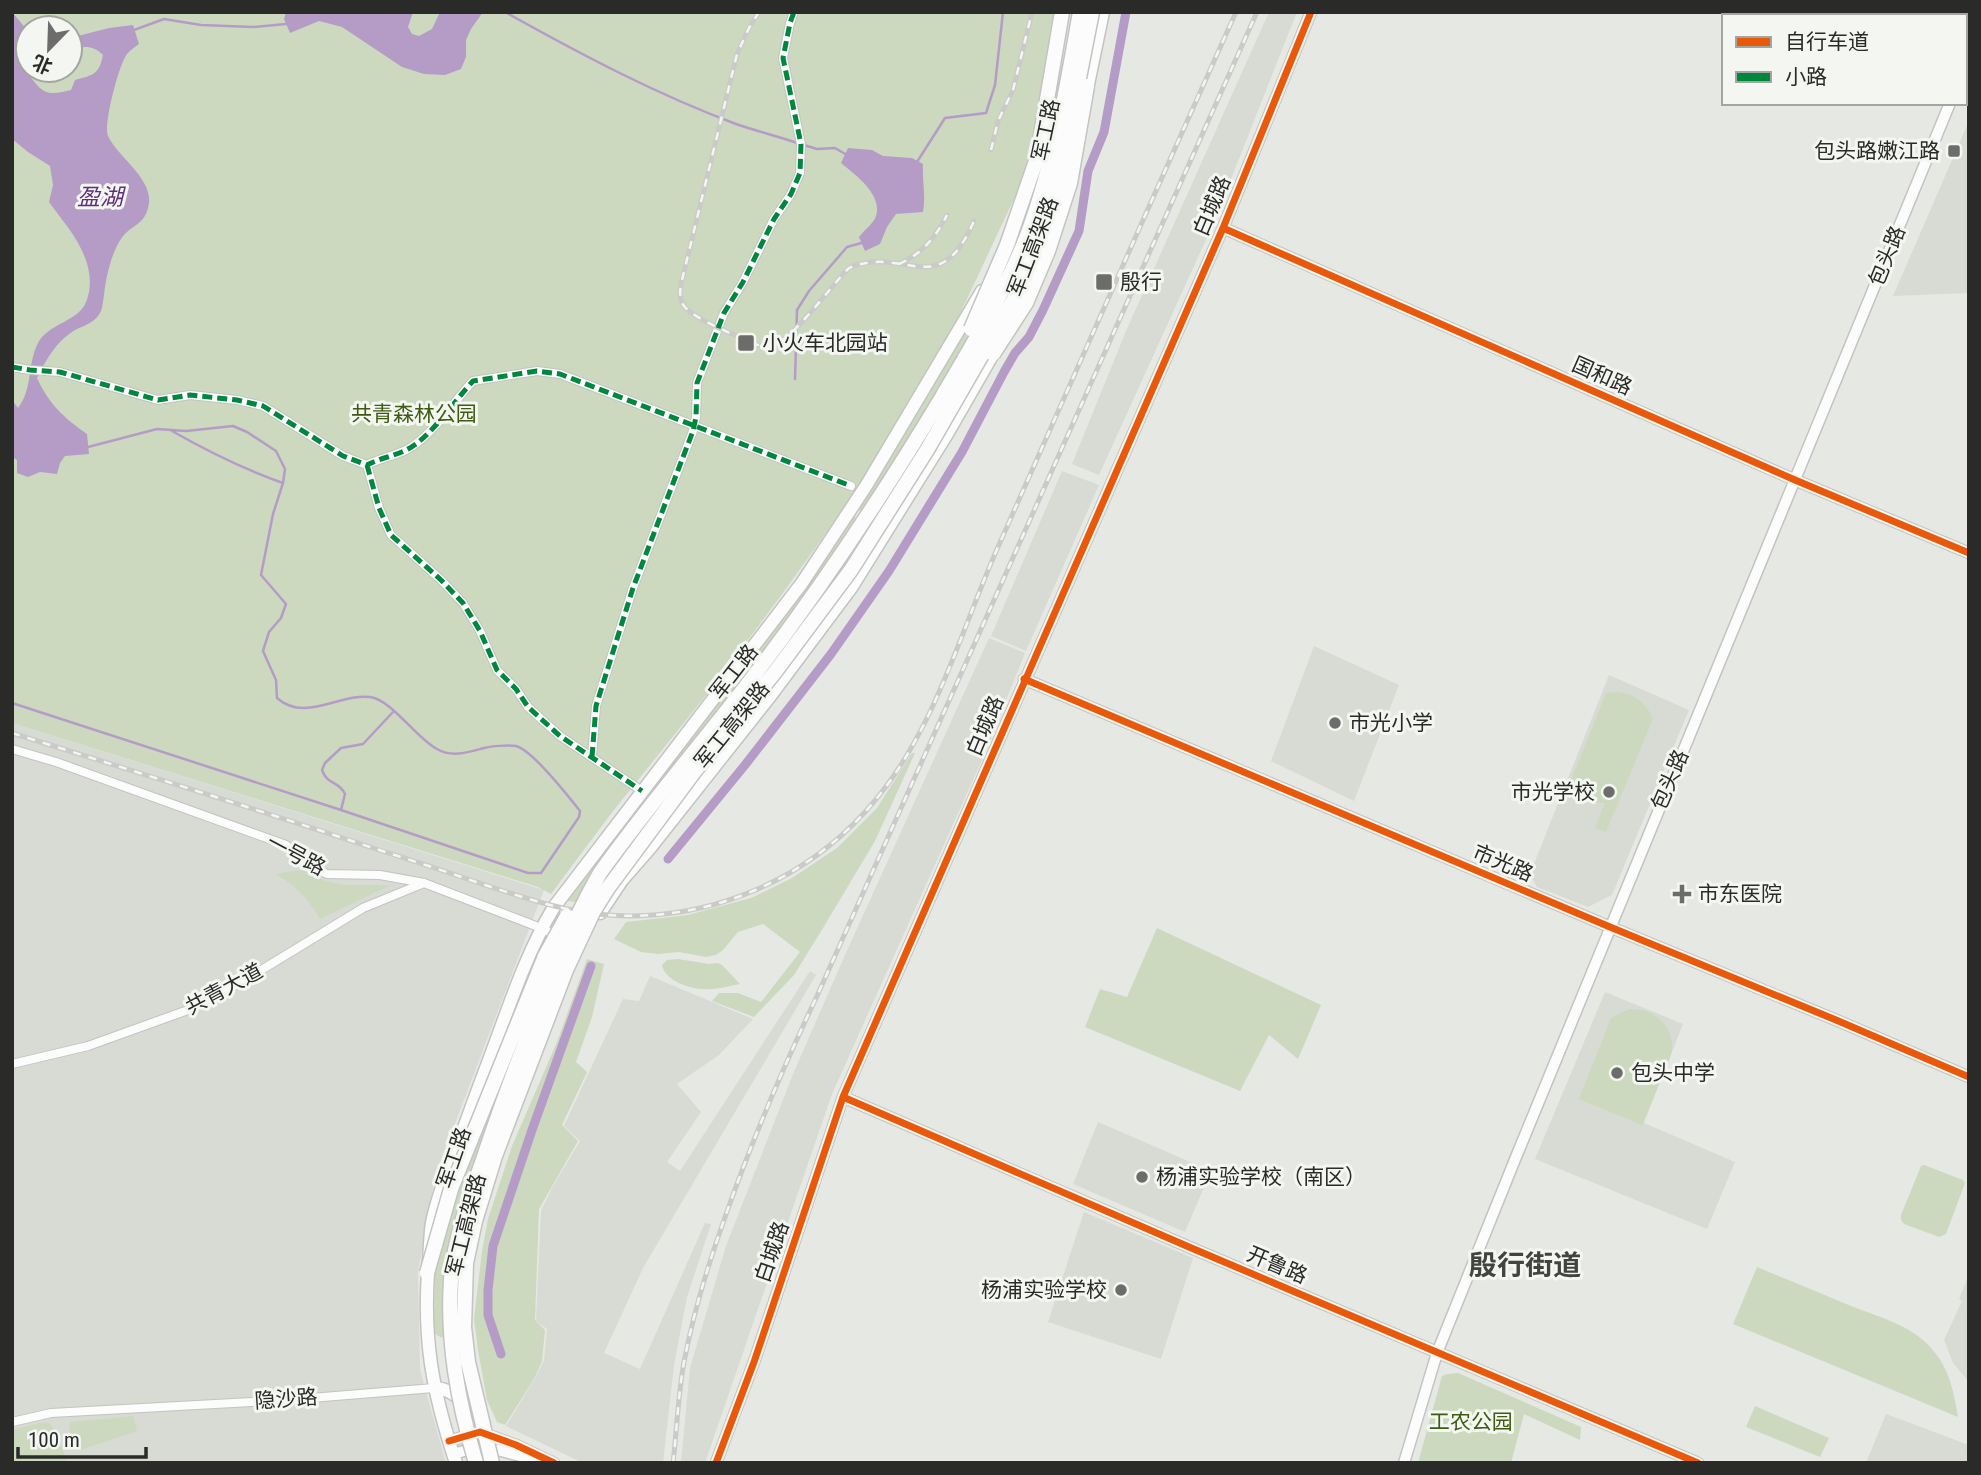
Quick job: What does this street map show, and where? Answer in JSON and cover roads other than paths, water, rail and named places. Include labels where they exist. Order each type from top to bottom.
[{"type":"highway","points":[[951,380],[1007,245],[1037,158],[1062,12]]},
{"type":"highway","name":"军工高架路","points":[[476,1463],[463,1420],[455,1376],[450,1332],[452,1277],[463,1219],[495,1123],[554,966],[580,907],[600,873],[751,680],[895,474],[1010,273],[1041,196],[1059,127],[1080,12]]},
{"type":"highway","name":"军工高架路","points":[[491,1463],[471,1375],[464,1327],[466,1263],[475,1221],[495,1156],[566,970],[593,912],[608,888],[851,570],[947,418],[1014,299],[1035,253],[1051,207],[1065,154],[1092,12]]},
{"type":"highway","points":[[947,418],[1026,303],[1048,251],[1070,183],[1100,12]]},
{"type":"highway","points":[[427,1273],[451,1189],[545,956],[574,904],[600,873]]},
{"type":"main road","name":"军工路","points":[[452,1452],[434,1388],[427,1336],[427,1273],[432,1222],[514,993],[541,928],[554,907],[802,583],[866,486],[1006,250],[1031,192],[1042,156],[1068,12]]},
{"type":"main road","name":"军工路","points":[[491,1463],[483,1446],[461,1363],[463,1299],[479,1222],[553,1010],[586,933],[622,880],[771,695],[851,588],[947,434],[1017,312],[1063,200],[1100,12]]},
{"type":"main road","points":[[427,1336],[438,1345],[446,1346],[460,1339]]},
{"type":"main road","name":"军工路","points":[[434,1388],[443,1388],[458,1396],[466,1404],[480,1432]]},
{"type":"street","points":[[592,757],[596,706],[633,588],[694,425],[697,383],[724,313],[743,282],[774,219],[791,194],[800,173],[802,144],[783,58],[794,12]]},
{"type":"street","name":"白城路","points":[[716,1463],[754,1362],[843,1097],[1223,228],[1311,12]]},
{"type":"street","name":"包头路","points":[[1404,1463],[1437,1353],[1949,105]]},
{"type":"street","name":"国和路","points":[[1223,228],[1795,480],[1969,552]]},
{"type":"street","points":[[12,367],[60,372],[158,400],[190,395],[263,406],[343,456],[367,465]]},
{"type":"street","points":[[367,465],[379,458],[409,449],[430,431],[473,381],[537,371],[560,374],[851,486]]},
{"type":"street","points":[[367,465],[379,509],[391,535],[463,603],[480,631],[498,670],[527,706],[559,736],[642,791]]},
{"type":"street","name":"市光路","points":[[1024,679],[1969,1077]]},
{"type":"street","name":"一号路","points":[[12,749],[56,762],[286,845],[310,866],[327,874],[380,875],[424,883],[541,928],[580,947]]},
{"type":"street","name":"共青大道","points":[[12,1064],[88,1046],[187,1010],[245,980],[363,908],[424,883]]},
{"type":"street","name":"开鲁路","points":[[843,1097],[1698,1463]]},
{"type":"street","name":"隐沙路","points":[[12,1422],[51,1413],[286,1400],[434,1388]]},
{"type":"street","points":[[452,1452],[480,1432],[554,1463]]},
{"type":"street","points":[[452,1452],[483,1446],[536,1463]]},
{"type":"water","name":"盈湖","points":[[12,12],[14,84],[37,84],[49,93],[71,90],[73,84],[84,84],[84,77],[91,75],[100,66],[103,55],[96,49],[84,47],[84,34],[133,25],[139,44],[127,54],[120,69],[107,130],[112,144],[140,176],[149,203],[145,216],[125,234],[114,252],[98,315],[92,322],[61,341],[37,378],[58,410],[87,434],[89,454],[65,456],[57,474],[40,472],[28,477],[17,473],[17,460],[12,457],[12,400],[18,408],[26,393],[32,359],[38,343],[46,333],[82,309],[88,295],[90,279],[84,255],[72,233],[49,202],[53,185],[50,166],[12,139]]},
{"type":"water","points":[[286,12],[413,12],[408,27],[412,34],[419,36],[432,29],[440,12],[483,12],[466,40],[466,57],[461,69],[445,75],[424,74],[402,67],[342,27],[319,21],[290,33],[284,19]]},
{"type":"water","points":[[848,148],[872,150],[883,156],[912,158],[923,164],[923,212],[896,214],[880,244],[865,251],[859,237],[875,219],[877,208],[866,185],[841,163]]},
{"type":"waterway","points":[[505,12],[590,58],[677,100],[736,124],[797,143]]},
{"type":"waterway","points":[[917,162],[945,118],[986,113],[995,85],[1003,12]]},
{"type":"waterway","points":[[668,859],[831,654],[889,571],[962,452],[1015,353],[1029,337],[1079,231],[1088,171],[1104,132],[1126,12]]},
{"type":"waterway","points":[[134,30],[164,19],[201,25],[253,27],[286,24]]},
{"type":"waterway","points":[[804,145],[817,149],[835,148],[847,155]]},
{"type":"waterway","points":[[795,379],[797,310],[809,291],[847,247],[865,242]]},
{"type":"waterway","points":[[88,447],[157,429],[186,431],[233,426],[276,451],[285,469],[261,575],[286,604],[281,618],[269,632],[263,651],[276,680],[277,698],[288,705],[311,708],[347,699],[370,697],[387,705],[429,744],[443,752],[461,753],[504,746],[523,749],[550,775],[580,811],[579,817],[541,873],[528,873],[341,810],[345,794],[324,775],[322,770],[325,763],[341,748],[363,744],[393,712]]},
{"type":"waterway","points":[[172,431],[226,460],[283,483]]},
{"type":"waterway","points":[[12,703],[341,810]]},
{"type":"waterway","points":[[501,1354],[488,1315],[493,1246],[591,966]]},
{"type":"railway","points":[[759,12],[737,54],[681,284],[681,301],[684,306],[709,323],[765,348],[774,346],[796,328],[849,268],[869,262],[933,266],[947,260],[961,246],[974,221]]},
{"type":"railway","points":[[991,150],[998,121],[1013,90],[1032,12]]},
{"type":"railway","points":[[12,733],[283,818],[521,897],[581,912],[634,916],[672,913],[708,906],[777,880],[809,861],[865,812],[889,783],[909,752],[942,685],[998,547],[1236,12]]},
{"type":"railway","points":[[673,1463],[682,1374],[692,1327],[717,1240],[755,1136],[1257,12]]},
{"type":"railway","points":[[899,264],[928,244],[947,215]]},
{"type":"place","name":"包头路嫩江路","points":[[1954,151]]},
{"type":"place","name":"殷行","points":[[1104,282]]},
{"type":"place","name":"小火车北园站","points":[[746,343]]},
{"type":"place","name":"市光小学","points":[[1335,723]]},
{"type":"place","name":"市光学校","points":[[1609,792]]},
{"type":"place","name":"市东医院","points":[[1682,894]]},
{"type":"place","name":"包头中学","points":[[1617,1073]]},
{"type":"place","name":"杨浦实验学校（南区）","points":[[1142,1177]]},
{"type":"place","name":"杨浦实验学校","points":[[1121,1290]]},
{"type":"district","name":"殷行街道","points":[[1525,1265]]},
{"type":"park label","name":"共青森林公园","points":[[414,414]]},
{"type":"park label","name":"工农公园","points":[[1471,1422]]}]
